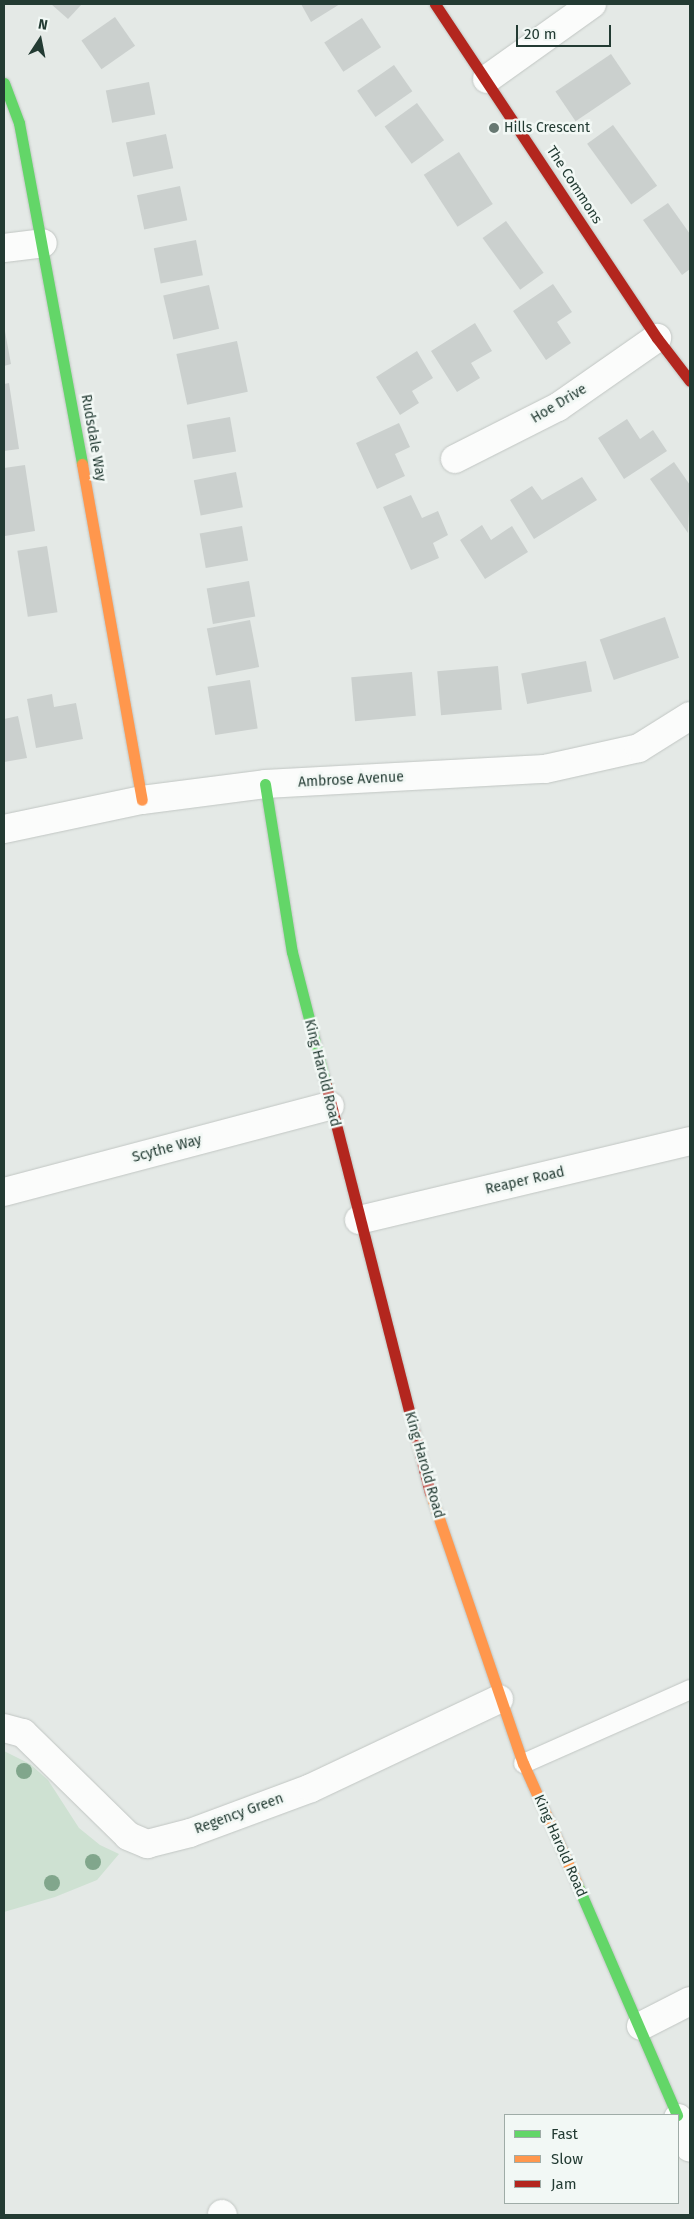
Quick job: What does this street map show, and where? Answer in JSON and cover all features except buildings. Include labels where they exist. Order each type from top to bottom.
[{"type":"street","name":"The Commons","points":[[435,4],[487,79],[657,338],[690,381]]},
{"type":"street","points":[[487,79],[592,4]]},
{"type":"street","name":"Rudsdale Way","points":[[4,83],[19,123],[142,800]]},
{"type":"street","points":[[4,248],[42,243]]},
{"type":"street","name":"Hoe Drive","points":[[456,459],[558,407],[657,338]]},
{"type":"street","name":"Ambrose Avenue","points":[[4,829],[142,800],[265,784],[545,769],[639,748],[690,716]]},
{"type":"street","name":"King Harold Road","points":[[265,784],[292,952],[424,1474],[499,1699],[523,1763],[640,2026],[676,2114]]},
{"type":"street","name":"Scythe Way","points":[[4,1192],[330,1106]]},
{"type":"street","name":"Reaper Road","points":[[359,1220],[690,1141]]},
{"type":"street","name":"Regency Green","points":[[4,1728],[23,1733],[128,1836],[147,1844],[190,1833],[311,1788],[499,1699]]},
{"type":"street","points":[[640,2026],[690,2001]]},
{"type":"street","name":"King Harold Road","points":[[679,2121],[690,2148]]},
{"type":"lane","points":[[523,1763],[690,1689]]},
{"type":"green space","points":[[4,1751],[30,1764],[48,1780],[79,1828],[100,1845],[119,1854],[97,1880],[55,1897],[4,1912]]},
{"type":"traffic: fast","points":[[4,83],[19,123],[82,464]]},
{"type":"traffic: fast","points":[[265,784],[292,952],[326,1085]]},
{"type":"traffic: fast","points":[[577,1884],[677,2114]]},
{"type":"traffic: slow","points":[[82,464],[142,800]]},
{"type":"traffic: slow","points":[[430,1492],[523,1763],[577,1884]]},
{"type":"traffic: jam","points":[[435,4],[657,338],[690,381]]},
{"type":"traffic: jam","points":[[326,1085],[430,1492]]},
{"type":"place","name":"Hills Crescent","points":[[494,128]]}]
